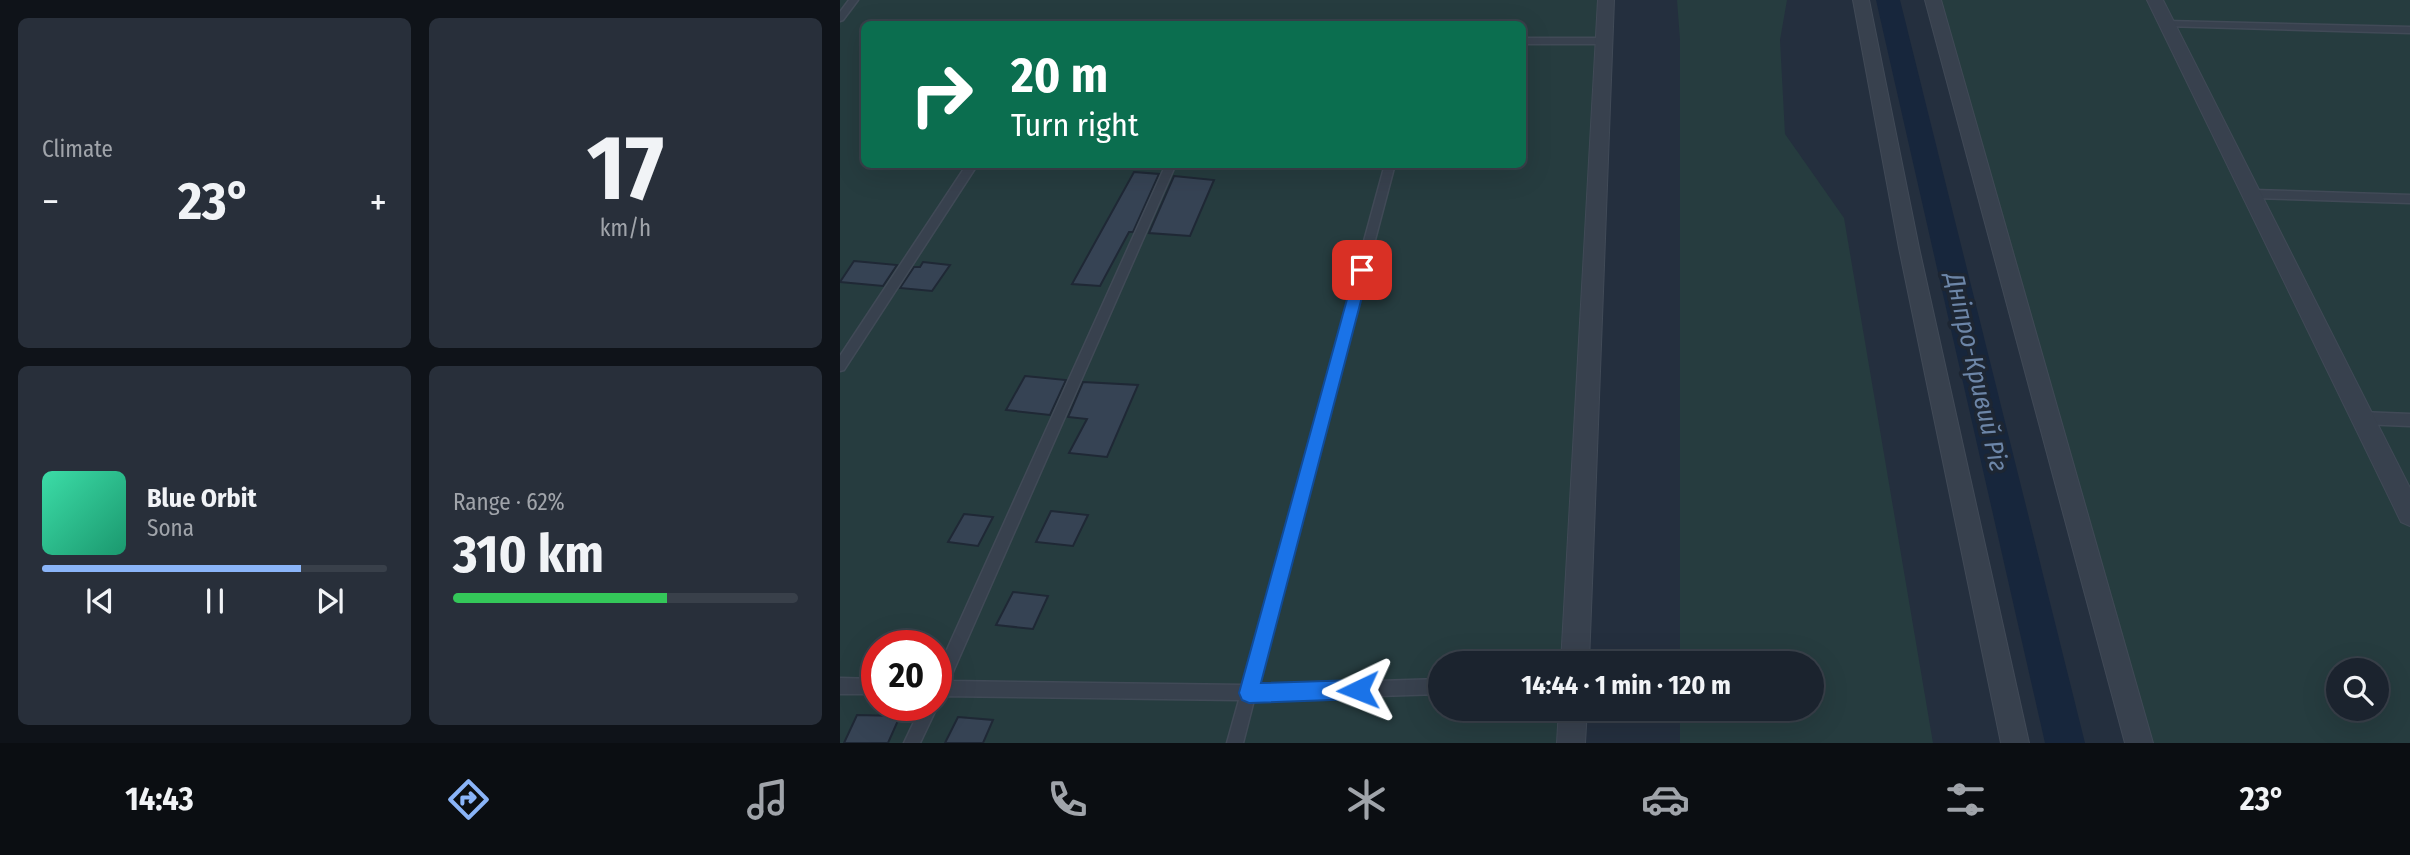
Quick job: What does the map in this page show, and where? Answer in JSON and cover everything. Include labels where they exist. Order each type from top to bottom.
[{"type":"street","points":[[1576,651],[1606,0]]},
{"type":"street","points":[[1861,0],[1909,248],[2015,743]]},
{"type":"street","points":[[1933,0],[2139,743]]},
{"type":"street","points":[[2155,0],[2410,514]]},
{"type":"street","points":[[1572,743],[1573,721]]},
{"type":"lane","points":[[840,18],[854,0]]},
{"type":"lane","points":[[2167,24],[2410,30]]},
{"type":"lane","points":[[1526,41],[1604,41]]},
{"type":"lane","points":[[840,366],[970,168]]},
{"type":"lane","points":[[952,655],[1169,168]]},
{"type":"lane","points":[[1235,743],[1389,168]]},
{"type":"lane","points":[[2253,194],[2410,199]]},
{"type":"lane","points":[[2361,418],[2410,420]]},
{"type":"lane","points":[[840,686],[861,687]]},
{"type":"lane","points":[[952,689],[1249,693],[1428,687]]},
{"type":"lane","points":[[912,743],[922,721]]},
{"type":"green space","points":[[840,0],[1606,0],[1576,651],[1428,651],[1428,721],[1572,721],[1571,743],[840,743]]},
{"type":"green space","points":[[1677,0],[1787,0],[1780,40],[1785,134],[1844,218],[1933,743],[1680,743],[1680,721],[1824,721],[1824,651],[1680,651],[1680,40]]},
{"type":"green space","points":[[1933,0],[2410,0],[2410,743],[2139,743]]},
{"type":"building","points":[[1134,172],[1159,174],[1133,232],[1129,232],[1100,286],[1072,284]]},
{"type":"building","points":[[1174,176],[1214,180],[1190,236],[1149,233]]},
{"type":"building","points":[[854,261],[897,265],[883,286],[840,282]]},
{"type":"building","points":[[923,262],[950,265],[932,291],[900,288],[914,267],[920,267]]},
{"type":"building","points":[[1025,376],[1066,380],[1050,415],[1006,410]]},
{"type":"building","points":[[1083,382],[1138,385],[1107,457],[1069,453],[1087,419],[1068,417]]},
{"type":"building","points":[[1051,511],[1088,515],[1073,546],[1036,542]]},
{"type":"building","points":[[964,514],[993,517],[978,546],[948,542]]},
{"type":"building","points":[[1013,592],[1048,596],[1033,629],[996,625]]},
{"type":"building","points":[[857,715],[861,715],[861,721],[898,721],[888,743],[844,743]]},
{"type":"building","points":[[958,717],[993,720],[983,743],[945,743]]},
{"type":"waterway","name":"Дніпро-Кривий Ріг","points":[[1888,0],[2065,743]]},
{"type":"route","points":[[1358,690],[1249,693],[1362,270]]}]
